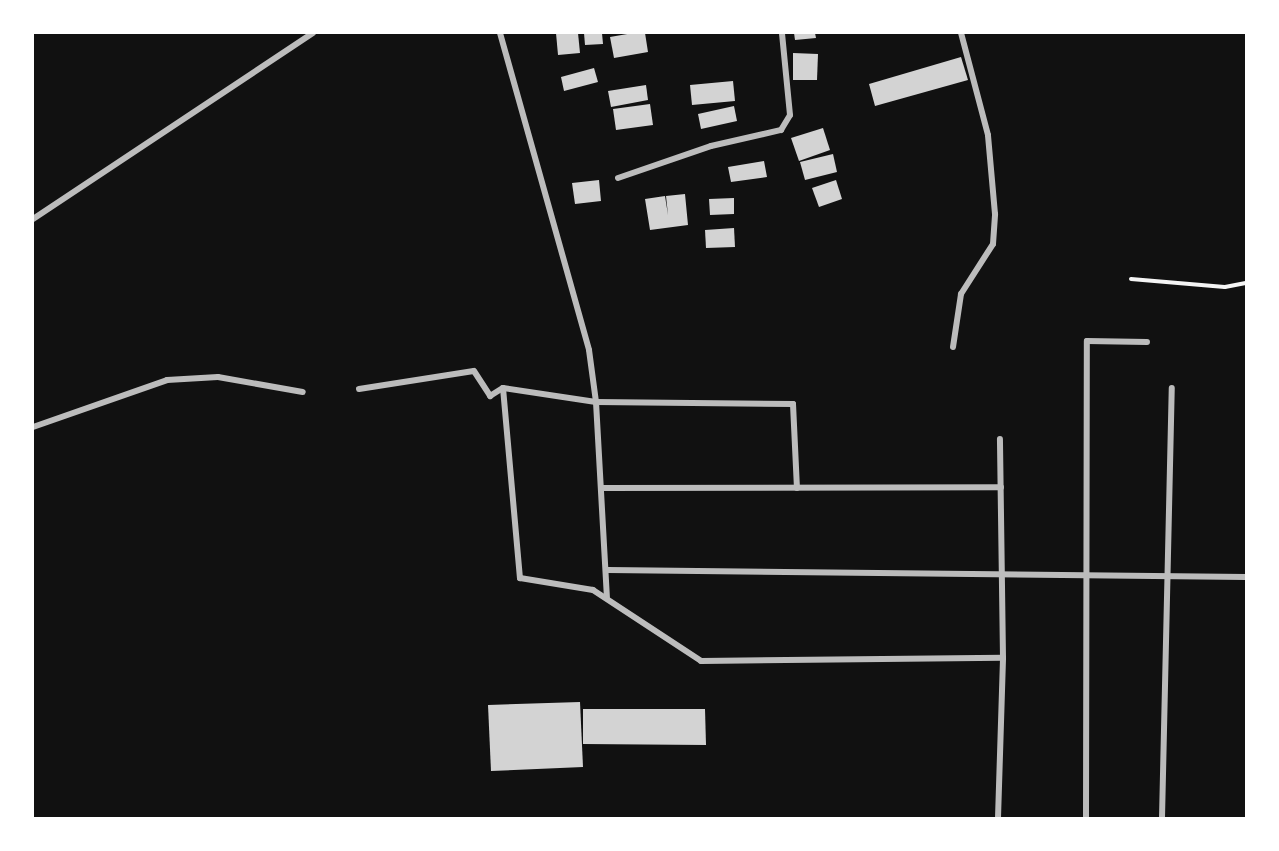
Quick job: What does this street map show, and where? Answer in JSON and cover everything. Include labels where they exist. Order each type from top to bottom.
[{"type":"street","points":[[33,219],[313,33]]},
{"type":"street","points":[[500,33],[589,350],[596,402],[608,570],[607,597]]},
{"type":"street","points":[[618,178],[711,146],[781,130],[790,115],[782,33]]},
{"type":"street","points":[[953,347],[962,294],[993,244],[995,214],[988,135],[961,33]]},
{"type":"street","points":[[1086,818],[1089,575],[1087,341],[1147,342]]},
{"type":"street","points":[[360,389],[474,370],[490,396],[503,387],[596,402],[793,404],[797,488]]},
{"type":"street","points":[[33,427],[167,380],[218,377],[303,392]]},
{"type":"street","points":[[503,387],[520,578],[593,590],[607,597],[701,661],[1003,658]]},
{"type":"street","points":[[1162,818],[1170,576],[1172,388]]},
{"type":"street","points":[[998,818],[1003,658],[1000,439]]},
{"type":"street","points":[[602,488],[1001,487]]},
{"type":"street","points":[[608,570],[1246,577]]},
{"type":"path","points":[[1131,279],[1225,287],[1246,283]]},
{"type":"building","points":[[556,33],[578,33],[580,53],[558,55]]},
{"type":"building","points":[[584,33],[602,33],[603,44],[585,45]]},
{"type":"building","points":[[645,33],[648,52],[614,58],[610,37]]},
{"type":"building","points":[[794,33],[815,33],[816,38],[795,40]]},
{"type":"building","points":[[793,53],[818,54],[817,80],[793,80]]},
{"type":"building","points":[[961,57],[968,80],[875,106],[869,84]]},
{"type":"building","points":[[594,68],[598,82],[564,91],[561,77]]},
{"type":"building","points":[[733,81],[735,101],[692,105],[690,85]]},
{"type":"building","points":[[646,85],[648,100],[611,107],[608,91]]},
{"type":"building","points":[[650,104],[653,125],[616,130],[613,109]]},
{"type":"building","points":[[734,106],[737,121],[701,129],[698,114]]},
{"type":"building","points":[[823,128],[830,150],[799,161],[791,138]]},
{"type":"building","points":[[833,154],[837,172],[805,180],[800,162]]},
{"type":"building","points":[[764,161],[767,177],[731,182],[728,167]]},
{"type":"building","points":[[599,180],[601,201],[575,204],[572,183]]},
{"type":"building","points":[[836,180],[842,199],[819,207],[812,188]]},
{"type":"building","points":[[685,194],[688,225],[650,230],[645,199],[665,196],[668,215],[666,196]]},
{"type":"building","points":[[734,198],[734,214],[710,215],[709,199]]},
{"type":"building","points":[[734,228],[735,247],[706,248],[705,230]]},
{"type":"building","points":[[580,702],[583,767],[491,771],[488,705]]},
{"type":"building","points":[[583,709],[705,709],[706,745],[583,744]]}]
